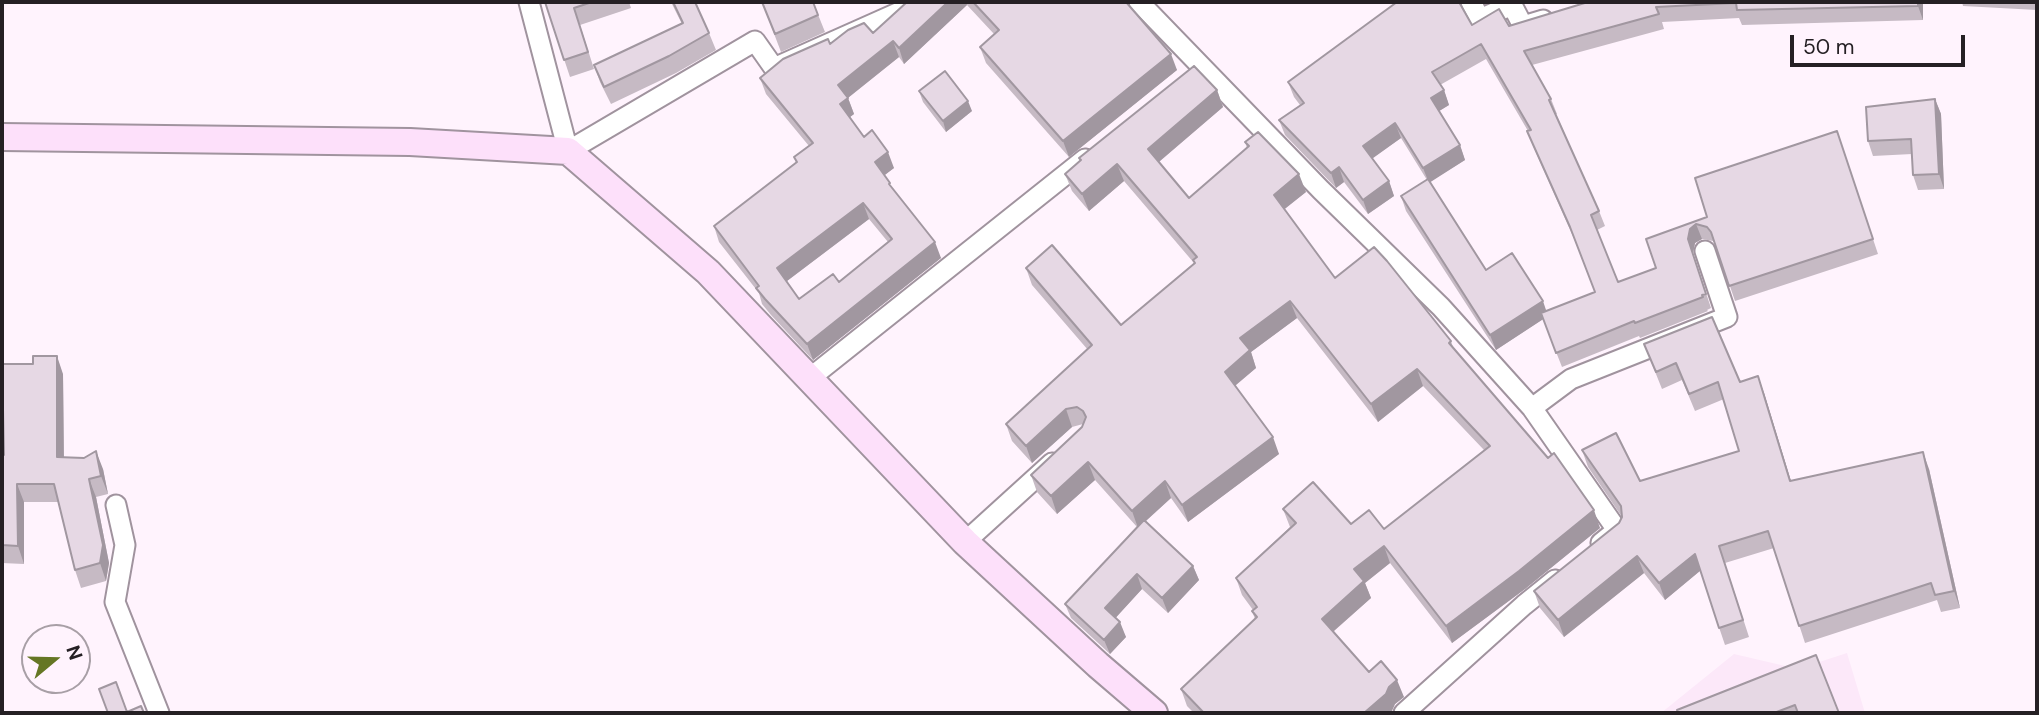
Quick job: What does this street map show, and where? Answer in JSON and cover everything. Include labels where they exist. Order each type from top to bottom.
[{"type":"street","points":[[529,2],[568,151],[708,272],[965,542],[1150,712]]},
{"type":"street","points":[[2,137],[410,142],[568,151],[755,41],[775,68],[902,11],[914,2]]},
{"type":"street","points":[[1139,2],[1196,71],[1441,307],[1532,408],[1617,530],[1586,555]]},
{"type":"street","points":[[1471,2],[1479,19],[1512,5],[1523,26],[1558,16]]},
{"type":"street","points":[[810,378],[1103,145]]},
{"type":"street","points":[[1532,408],[1571,379],[1727,317],[1704,251]]},
{"type":"street","points":[[965,542],[1061,454]]},
{"type":"street","points":[[116,505],[125,545],[115,602],[159,713]]},
{"type":"street","points":[[1404,713],[1524,605],[1565,572]]},
{"type":"shaded area","points":[[1847,653],[1865,713],[1661,713],[1734,654],[1798,669]]},
{"type":"building","points":[[545,2],[592,2],[574,8],[588,52],[564,60]]},
{"type":"building","points":[[673,2],[695,2],[709,33],[669,56],[604,87],[594,65],[683,23]]},
{"type":"building","points":[[762,2],[813,2],[818,15],[775,34]]},
{"type":"building","points":[[907,2],[948,2],[899,48],[893,41],[838,85],[848,98],[840,104],[864,137],[872,130],[888,152],[875,162],[935,242],[807,344],[756,288],[759,286],[714,226],[797,162],[794,157],[813,143],[760,78],[783,59],[828,39],[830,44],[848,30],[864,23],[873,33]],"holes":[[[863,203],[892,239],[839,282],[833,274],[799,299],[777,268]]]},
{"type":"building","points":[[973,2],[1126,2],[1171,54],[1063,141],[980,47],[999,30]]},
{"type":"building","points":[[1397,2],[1459,2],[1472,25],[1499,9],[1509,26],[1588,2],[1918,2],[1918,6],[1737,10],[1736,3],[1656,7],[1659,14],[1524,51],[1551,99],[1549,100],[1599,211],[1591,215],[1618,282],[1656,268],[1646,239],[1707,217],[1695,178],[1837,131],[1873,239],[1729,286],[1711,232],[1707,227],[1696,224],[1690,229],[1688,239],[1706,294],[1702,295],[1703,297],[1635,323],[1634,321],[1556,353],[1541,313],[1595,292],[1570,227],[1527,131],[1531,130],[1481,44],[1432,72],[1444,90],[1431,98],[1460,145],[1423,168],[1395,123],[1363,146],[1389,181],[1363,200],[1339,167],[1331,173],[1279,120],[1304,103],[1288,82]]},
{"type":"building","points":[[1194,66],[1217,90],[1148,149],[1189,198],[1249,146],[1245,142],[1258,132],[1299,174],[1274,195],[1335,278],[1374,247],[1451,341],[1449,343],[1548,458],[1554,453],[1594,510],[1446,626],[1384,546],[1354,569],[1364,581],[1322,619],[1369,672],[1381,661],[1397,680],[1386,694],[1364,713],[1204,713],[1181,689],[1257,617],[1252,611],[1257,607],[1236,578],[1296,523],[1283,509],[1313,482],[1351,524],[1369,510],[1384,529],[1490,446],[1417,369],[1371,404],[1290,301],[1240,338],[1250,350],[1225,372],[1273,437],[1182,505],[1165,481],[1132,511],[1088,462],[1051,496],[1031,475],[1082,427],[1086,417],[1083,411],[1077,407],[1066,409],[1026,446],[1006,424],[1092,345],[1026,268],[1052,245],[1121,325],[1195,263],[1193,260],[1197,257],[1117,164],[1082,194],[1065,174],[1081,160],[1079,158]]},
{"type":"building","points":[[945,71],[968,101],[943,121],[919,91]]},
{"type":"building","points":[[1935,99],[1939,174],[1913,175],[1911,139],[1868,141],[1866,107]]},
{"type":"building","points":[[1428,179],[1486,270],[1512,253],[1543,301],[1490,335],[1401,196]]},
{"type":"building","points":[[1712,317],[1740,382],[1758,376],[1790,481],[1923,452],[1954,591],[1935,595],[1931,583],[1799,626],[1768,531],[1719,546],[1743,620],[1719,628],[1695,554],[1659,583],[1637,556],[1558,620],[1534,591],[1619,523],[1622,517],[1621,506],[1582,450],[1616,433],[1640,481],[1739,451],[1718,382],[1689,394],[1676,363],[1656,372],[1644,344]]},
{"type":"building","points":[[33,356],[57,356],[57,457],[84,458],[96,451],[101,476],[89,479],[103,545],[100,563],[75,570],[54,484],[17,484],[18,546],[2,545],[2,364],[33,364]]},
{"type":"building","points":[[1144,520],[1193,566],[1162,598],[1137,574],[1105,608],[1120,622],[1104,640],[1065,604]]},
{"type":"building","points":[[1816,655],[1839,713],[1798,713],[1795,705],[1774,713],[1678,713],[1677,710]]},
{"type":"building","points":[[116,682],[127,712],[141,706],[144,713],[108,713],[99,689]]}]
